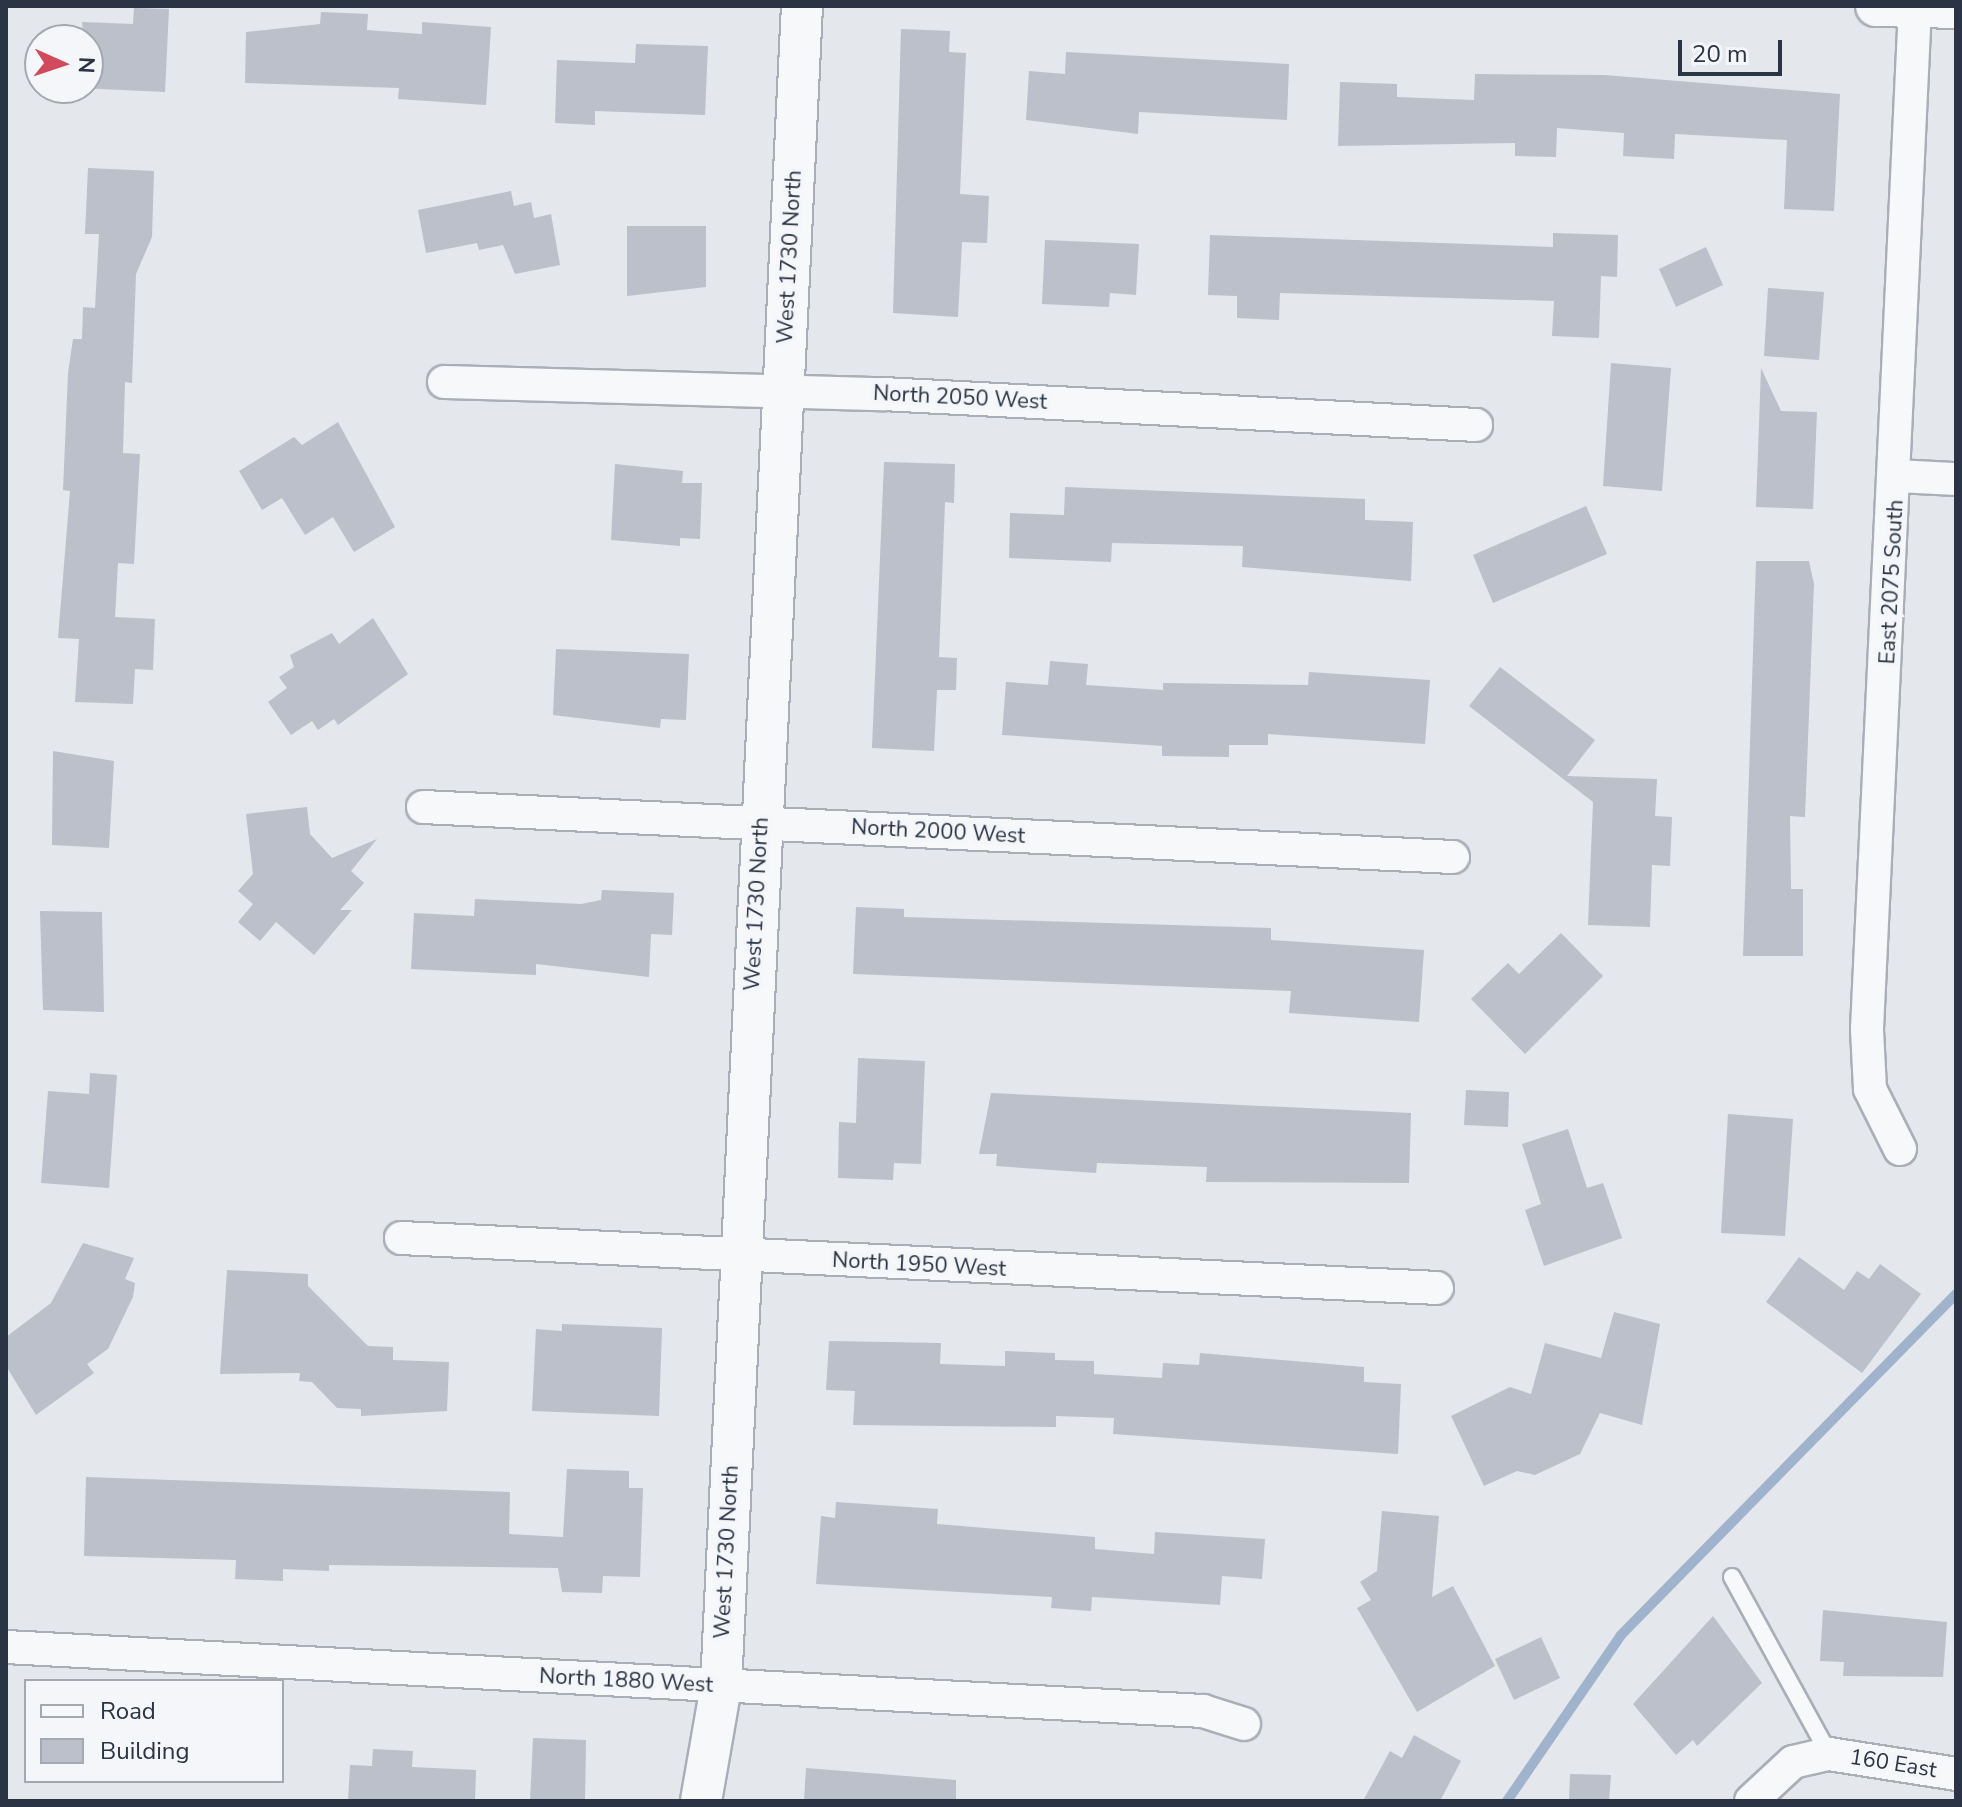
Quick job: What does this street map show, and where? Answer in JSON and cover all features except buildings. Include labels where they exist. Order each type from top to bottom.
[{"type":"street","name":"West 1730 North","points":[[701,1801],[721,1686],[802,6]]},
{"type":"street","points":[[1876,6],[1956,8]]},
{"type":"street","name":"East 2075 South","points":[[1900,1149],[1870,1089],[1867,1029],[1898,476],[1915,7]]},
{"type":"street","name":"North 2050 West","points":[[444,382],[783,391],[1476,425]]},
{"type":"street","points":[[1898,476],[1956,479]]},
{"type":"street","name":"North 2000 West","points":[[423,807],[1453,857]]},
{"type":"street","name":"North 1950 West","points":[[401,1238],[740,1257],[1437,1288]]},
{"type":"street","name":"North 1880 West","points":[[6,1647],[1203,1711],[1244,1724]]},
{"type":"street","points":[[1751,1801],[1793,1762],[1829,1754]]},
{"type":"street","name":"160 East","points":[[1829,1754],[1956,1774]]},
{"type":"lane","points":[[1732,1577],[1829,1754]]},
{"type":"waterway","points":[[1507,1801],[1621,1635],[1956,1294]]}]
